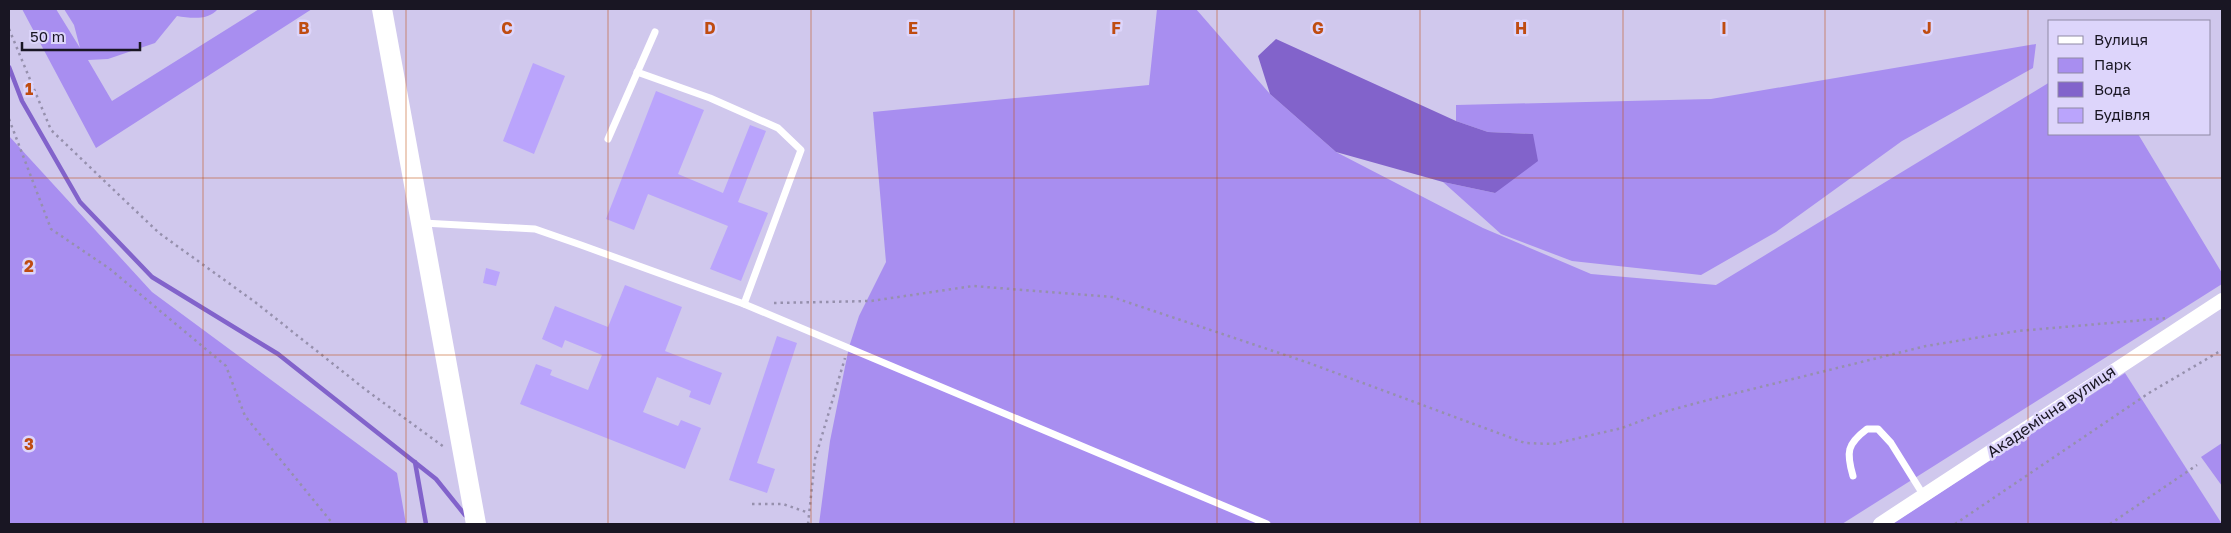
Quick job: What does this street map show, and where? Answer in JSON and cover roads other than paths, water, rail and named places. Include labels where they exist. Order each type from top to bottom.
[{"type":"street","points":[[382,9],[476,524]]},
{"type":"street","name":"Академічна вулиця","points":[[1880,524],[2222,300]]},
{"type":"lane","points":[[608,139],[655,32]]},
{"type":"lane","points":[[636,72],[710,98],[778,128],[801,150],[744,304]]},
{"type":"lane","points":[[422,223],[535,229],[744,304],[1267,524]]},
{"type":"lane","points":[[1853,476],[1848,460],[1850,446],[1867,429],[1878,430],[1891,443],[1924,496]]},
{"type":"water","points":[[1276,39],[1456,121],[1488,132],[1533,134],[1538,161],[1495,193],[1443,182],[1336,152],[1270,94],[1258,56]]},
{"type":"waterway","points":[[9,67],[22,101],[80,202],[152,277],[278,354],[436,479],[465,515]]},
{"type":"waterway","points":[[415,462],[426,524]]}]
